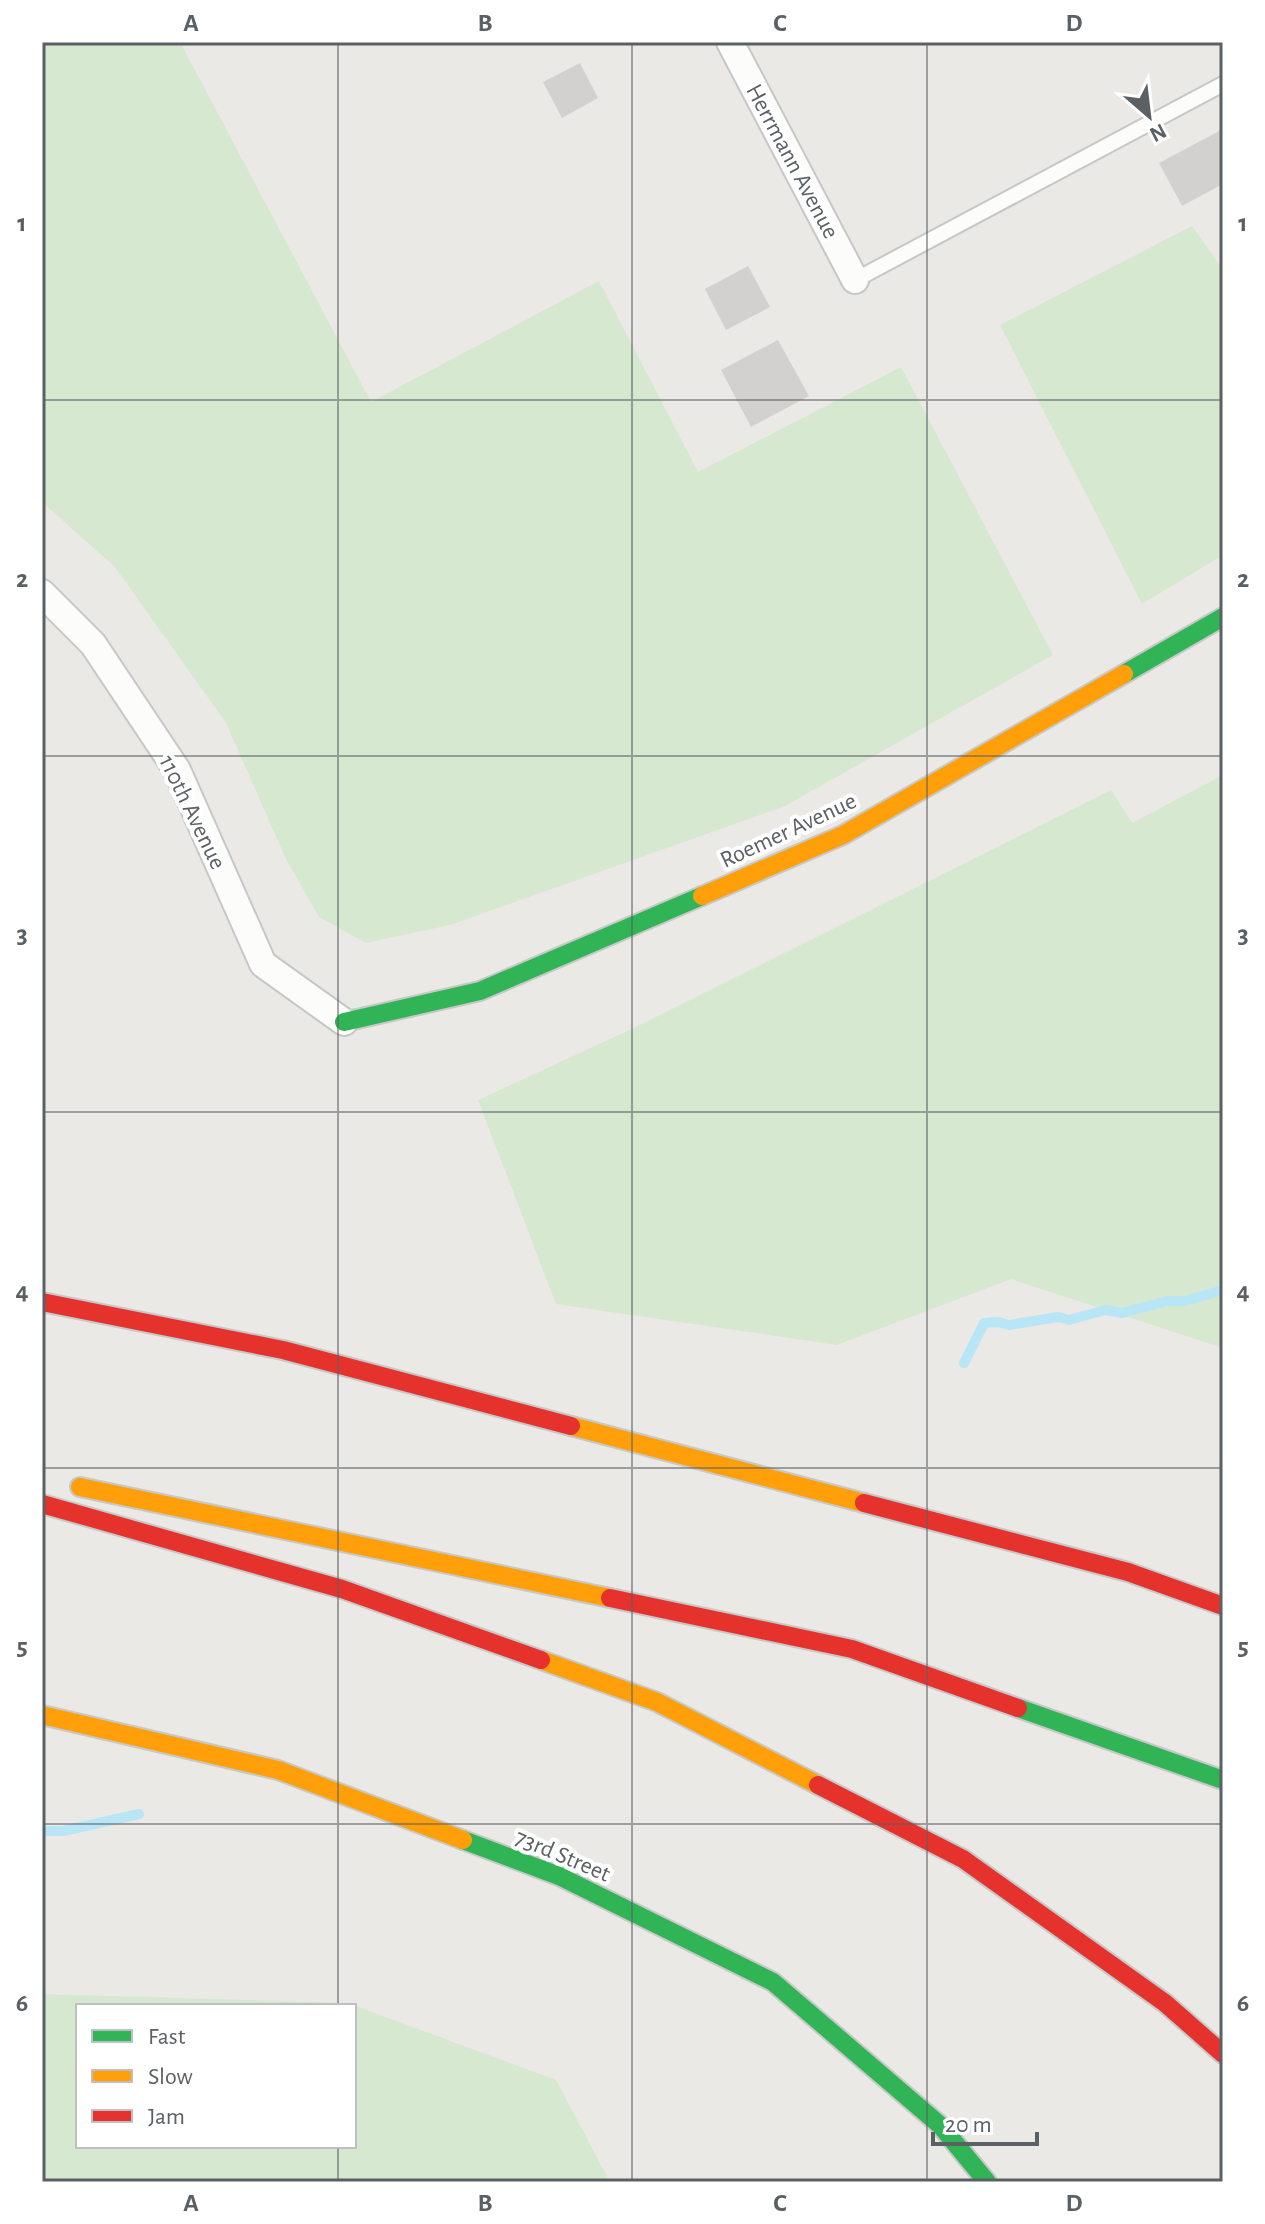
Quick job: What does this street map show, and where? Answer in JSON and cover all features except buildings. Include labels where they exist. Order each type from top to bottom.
[{"type":"main road","name":"Roemer Avenue","points":[[344,1022],[480,991],[843,835],[1223,617]]},
{"type":"main road","points":[[42,1302],[283,1350],[1128,1572],[1223,1606]]},
{"type":"main road","points":[[58,1482],[852,1649],[1223,1780]]},
{"type":"main road","points":[[42,1504],[342,1589],[657,1702],[963,1859],[1165,2003],[1223,2054]]},
{"type":"main road","name":"73rd Street","points":[[42,1715],[278,1770],[559,1876],[759,1974],[773,1982],[941,2126],[987,2182]]},
{"type":"street","name":"Herrmann Avenue","points":[[730,42],[855,280]]},
{"type":"street","name":"110th Avenue","points":[[42,593],[93,644],[177,770],[263,964],[344,1022]]},
{"type":"lane","points":[[855,280],[1223,84]]},
{"type":"green space","points":[[42,42],[180,42],[371,402],[599,281],[698,472],[901,367],[1053,655],[785,806],[450,925],[366,943],[319,917],[286,859],[226,723],[115,567],[42,502]]},
{"type":"green space","points":[[1192,226],[1223,270],[1223,555],[1142,604],[1000,325]]},
{"type":"green space","points":[[1223,775],[1223,1348],[1011,1279],[837,1345],[556,1304],[478,1100],[638,1026],[1111,790],[1132,823]]},
{"type":"green space","points":[[42,1994],[351,2004],[76,2004],[76,2148],[356,2148],[356,2006],[556,2080],[610,2182],[42,2182]]},
{"type":"waterway","points":[[964,1363],[984,1323],[1009,1325],[1058,1317],[1069,1320],[1105,1310],[1122,1313],[1223,1290]]},
{"type":"waterway","points":[[42,1831],[63,1831],[139,1814]]},
{"type":"traffic: fast","points":[[1124,674],[1223,617]]},
{"type":"traffic: fast","points":[[344,1022],[480,991],[702,896]]},
{"type":"traffic: fast","points":[[1018,1708],[1223,1780]]},
{"type":"traffic: fast","points":[[463,1840],[559,1876],[773,1982],[941,2126],[987,2182]]},
{"type":"traffic: slow","points":[[702,896],[843,835],[1124,674]]},
{"type":"traffic: slow","points":[[571,1426],[864,1503]]},
{"type":"traffic: slow","points":[[80,1487],[610,1598]]},
{"type":"traffic: slow","points":[[541,1660],[657,1702],[818,1785]]},
{"type":"traffic: slow","points":[[42,1715],[278,1770],[463,1840]]},
{"type":"traffic: jam","points":[[42,1302],[283,1350],[571,1426]]},
{"type":"traffic: jam","points":[[864,1503],[1128,1572],[1223,1606]]},
{"type":"traffic: jam","points":[[42,1504],[342,1589],[541,1660]]},
{"type":"traffic: jam","points":[[610,1598],[852,1649],[1018,1708]]},
{"type":"traffic: jam","points":[[818,1785],[963,1859],[1165,2003],[1223,2054]]}]
